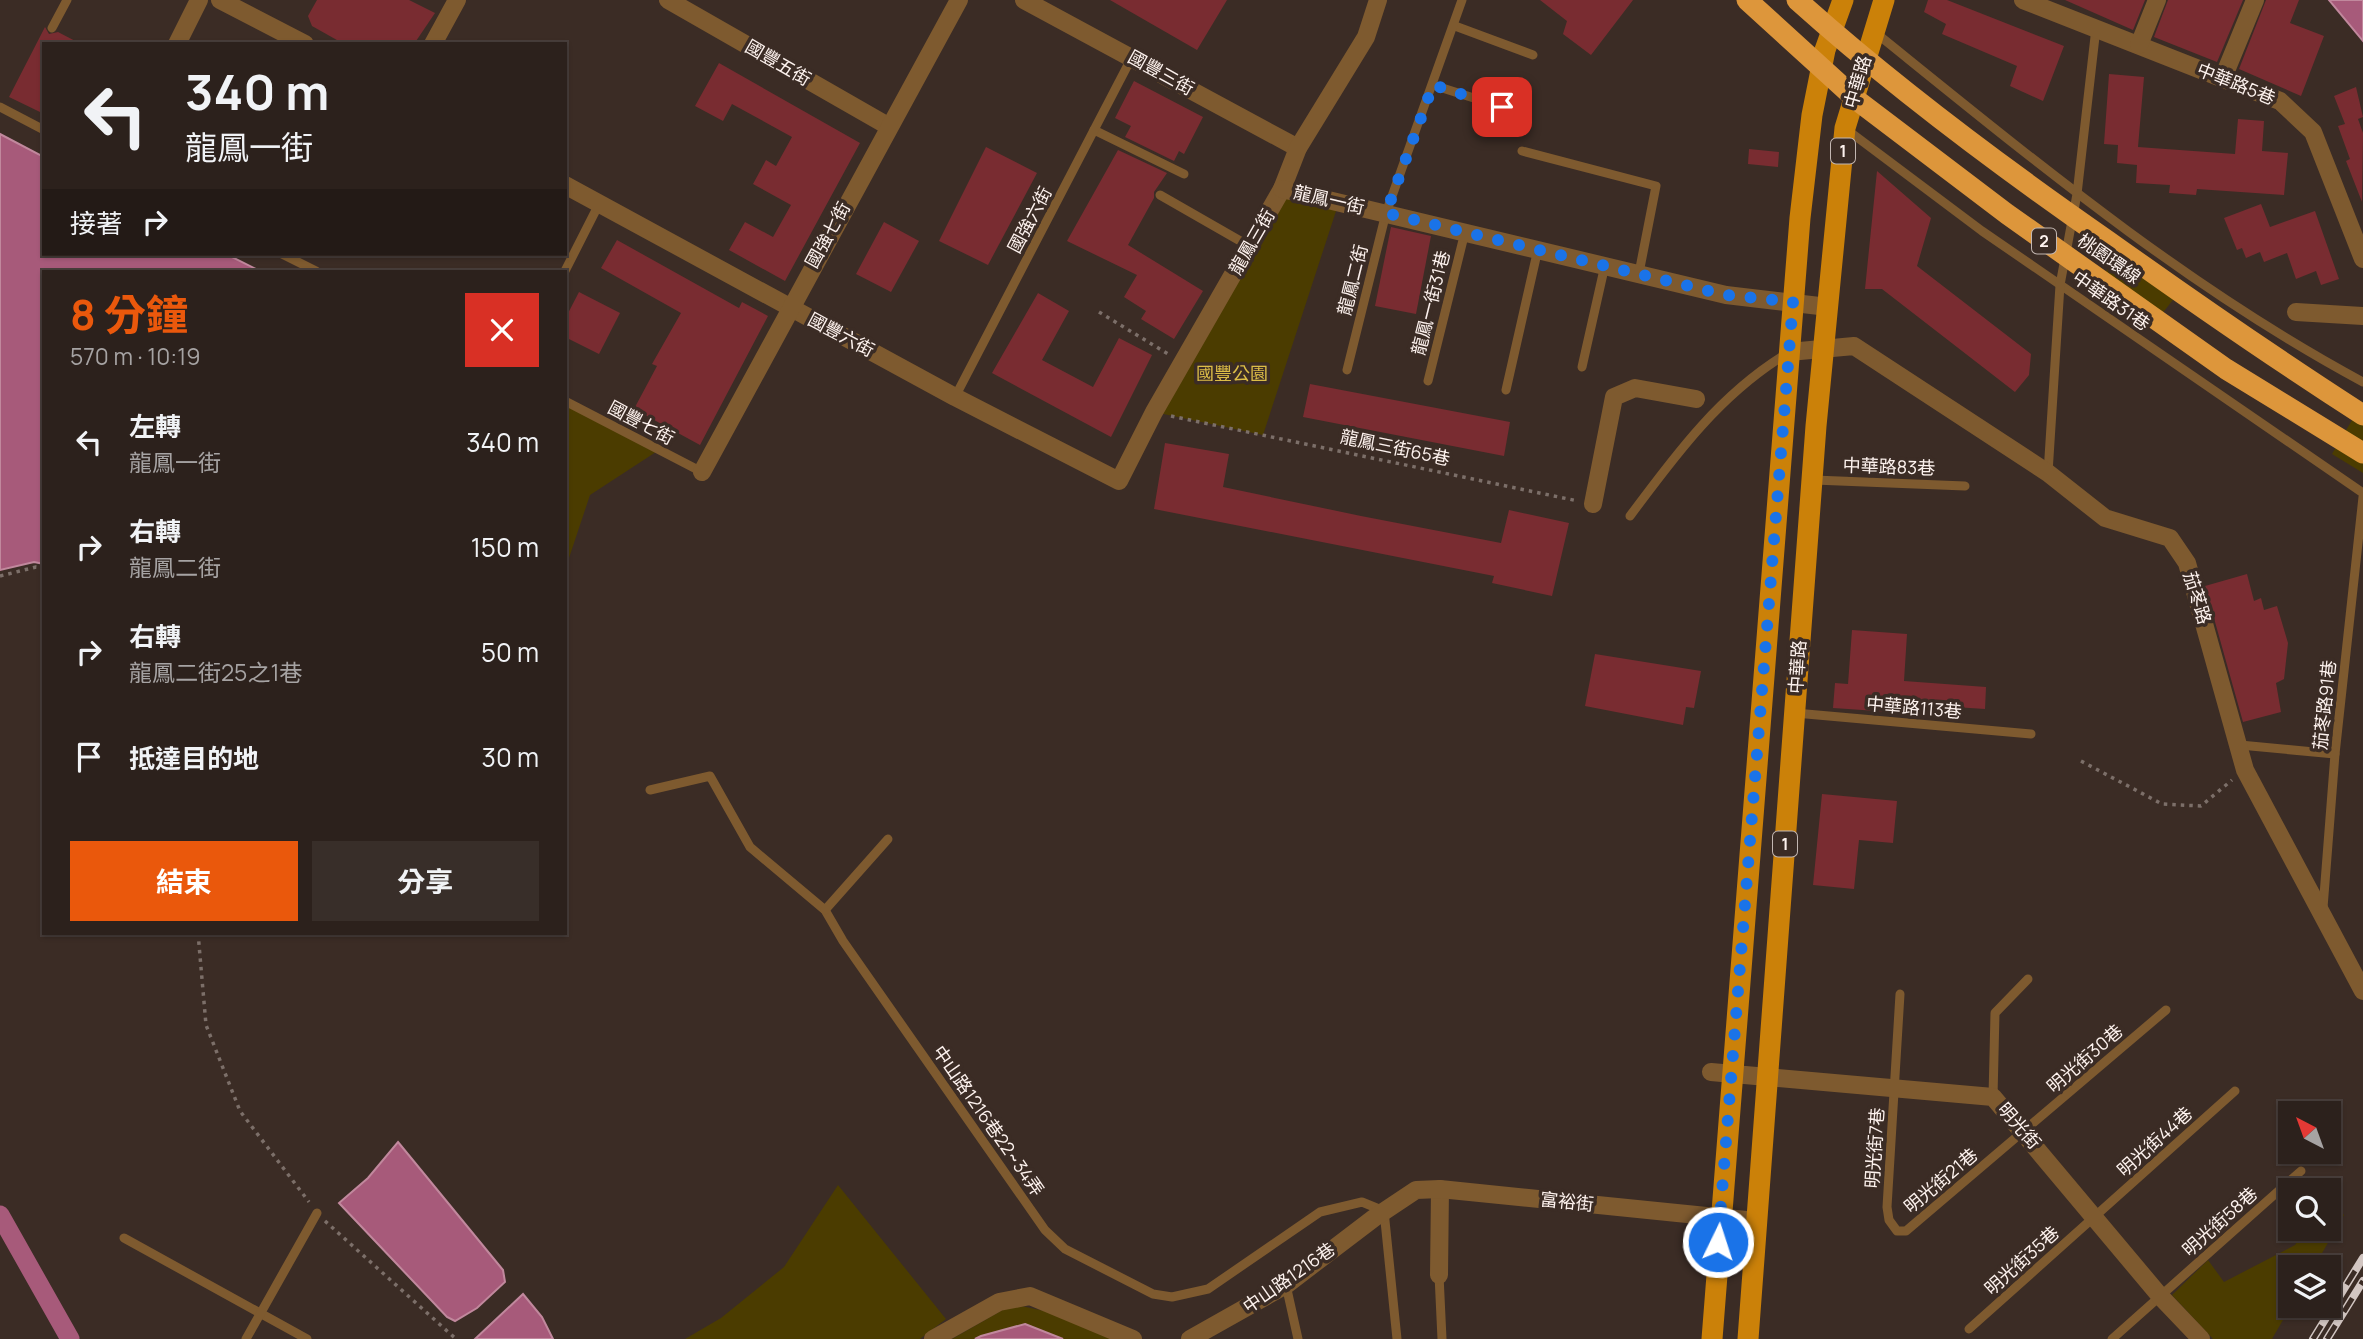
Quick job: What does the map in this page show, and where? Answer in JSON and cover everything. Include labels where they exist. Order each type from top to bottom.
[{"type":"highway","name":"桃園環線","points":[[1747,0],[1858,101],[2007,214],[2226,369],[2363,453]]},
{"type":"highway","name":"桃園環線","points":[[1797,0],[1871,67],[2024,183],[2248,340],[2363,415]]},
{"type":"main road","name":"中華路","points":[[1712,1339],[1720,1218],[1721,1073],[1793,302],[1812,115],[1825,50],[1843,0]]},
{"type":"main road","name":"中華路","points":[[1748,1339],[1812,480],[1845,128],[1884,0]]},
{"type":"street","points":[[178,42],[198,0]]},
{"type":"street","points":[[220,0],[297,42]]},
{"type":"street","points":[[434,42],[457,0]]},
{"type":"street","name":"國豐五街","points":[[668,0],[888,126]]},
{"type":"street","name":"國強七街","points":[[702,472],[789,307],[959,0]]},
{"type":"street","name":"國豐三街","points":[[1024,0],[1298,148]]},
{"type":"street","name":"龍鳳三街","points":[[1119,481],[1154,412],[1282,189],[1298,148],[1366,37],[1378,0]]},
{"type":"street","name":"中華路5巷","points":[[2023,0],[2057,6],[2095,29],[2280,101],[2313,132],[2363,258]]},
{"type":"street","points":[[2139,45],[2157,0]]},
{"type":"street","points":[[2223,78],[2255,0]]},
{"type":"street","name":"國豐六街","points":[[567,186],[955,397],[1119,481]]},
{"type":"street","name":"龍鳳一街","points":[[1282,189],[1726,295],[1828,307]]},
{"type":"street","points":[[2296,312],[2363,316]]},
{"type":"street","name":"茄苳路","points":[[1789,352],[1854,346],[2048,473],[2105,518],[2170,538],[2187,563],[2245,770],[2363,991]]},
{"type":"street","points":[[1593,504],[1614,397],[1636,388],[1696,400]]},
{"type":"street","name":"明光街","points":[[1721,1073],[1894,1091],[1993,1097],[2160,1296],[2201,1339]]},
{"type":"street","points":[[1439,1275],[1440,1189]]},
{"type":"street","name":"富裕街","points":[[1384,1211],[1416,1190],[1440,1189],[1756,1222]]},
{"type":"street","name":"中山路1216巷","points":[[1190,1339],[1286,1285],[1384,1211]]},
{"type":"street","points":[[933,1339],[999,1302],[1030,1296],[1133,1339]]},
{"type":"lane","points":[[52,28],[66,0]]},
{"type":"lane","name":"龍鳳二街","points":[[1347,370],[1386,213],[1455,26],[1462,0]]},
{"type":"lane","points":[[1455,26],[1533,55]]},
{"type":"lane","points":[[2048,473],[2060,285],[2077,194],[2095,29]]},
{"type":"lane","points":[[1873,31],[2077,194],[2241,310],[2363,382]]},
{"type":"lane","name":"國強六街","points":[[955,397],[1132,57]]},
{"type":"lane","points":[[1433,85],[1502,107]]},
{"type":"lane","points":[[0,107],[42,129]]},
{"type":"lane","name":"中華路31巷","points":[[1845,128],[2060,285],[2363,495]]},
{"type":"lane","points":[[1094,130],[1184,174]]},
{"type":"lane","points":[[1522,151],[1656,186],[1639,273]]},
{"type":"lane","points":[[1160,195],[1249,246]]},
{"type":"lane","points":[[566,270],[599,204]]},
{"type":"lane","name":"龍鳳一街31巷","points":[[1428,381],[1465,232]]},
{"type":"lane","points":[[1506,390],[1538,249]]},
{"type":"lane","points":[[286,256],[314,270]]},
{"type":"lane","points":[[1582,367],[1605,265]]},
{"type":"lane","points":[[1630,516],[1687,440],[1756,372],[1789,352]]},
{"type":"lane","name":"國豐七街","points":[[567,402],[702,472]]},
{"type":"lane","name":"中華路83巷","points":[[1812,480],[1965,486]]},
{"type":"lane","name":"茄苳路91巷","points":[[2322,917],[2335,754],[2363,495]]},
{"type":"lane","name":"中華路113巷","points":[[1794,713],[2031,734]]},
{"type":"lane","points":[[2240,745],[2335,754]]},
{"type":"lane","name":"中山路1216巷22~34弄","points":[[650,790],[710,776],[750,847],[825,910],[843,941],[1045,1230],[1065,1249],[1153,1294],[1172,1297],[1208,1289],[1320,1212],[1362,1202],[1384,1211]]},
{"type":"lane","points":[[825,910],[888,839]]},
{"type":"lane","points":[[1993,1097],[1995,1013],[2028,979]]},
{"type":"lane","name":"明光街7巷","points":[[1887,1207],[1900,994]]},
{"type":"lane","name":"明光街30巷","points":[[2025,1132],[2166,1010]]},
{"type":"lane","name":"明光街44巷","points":[[2095,1217],[2235,1091]]},
{"type":"lane","name":"明光街21巷","points":[[1887,1207],[1893,1228],[1906,1231],[2025,1132]]},
{"type":"lane","name":"明光街58巷","points":[[2112,1339],[2301,1171]]},
{"type":"lane","points":[[1384,1211],[1397,1339]]},
{"type":"lane","points":[[246,1339],[317,1213]]},
{"type":"lane","name":"明光街35巷","points":[[1969,1329],[2095,1217]]},
{"type":"lane","points":[[124,1238],[307,1339]]},
{"type":"lane","points":[[1439,1275],[1442,1339]]},
{"type":"lane","points":[[1286,1285],[1298,1339]]},
{"type":"path","points":[[1099,312],[1182,362]]},
{"type":"path","name":"龍鳳三街65巷","points":[[1154,412],[1593,504]]},
{"type":"path","points":[[0,576],[36,566],[42,568]]},
{"type":"path","points":[[2081,761],[2162,804],[2201,806],[2245,770]]},
{"type":"path","points":[[198,935],[206,1025],[240,1111],[317,1213],[456,1339]]},
{"type":"green space","name":"國豐公園","points":[[1282,189],[1339,202],[1263,435],[1154,412]]},
{"type":"green space","points":[[2122,250],[2180,291],[2161,315],[2104,274]]},
{"type":"green space","points":[[567,403],[659,450],[590,495],[567,564]]},
{"type":"green space","points":[[2355,415],[2363,420],[2363,473],[2332,454]]},
{"type":"green space","points":[[838,1185],[946,1319],[920,1339],[685,1339],[721,1318],[784,1267]]},
{"type":"green space","points":[[2298,1241],[2329,1241],[2321,1255],[2278,1255],[2278,1318],[2284,1318],[2272,1339],[2213,1339],[2172,1295],[2208,1260],[2224,1282],[2295,1245]]},
{"type":"green space","points":[[1013,1304],[1053,1313],[1118,1339],[952,1339]]},
{"type":"shaded area","points":[[2329,0],[2363,0],[2363,41]]},
{"type":"shaded area","points":[[0,134],[42,156],[42,256],[230,256],[258,270],[42,270],[42,564],[34,562],[0,570]]},
{"type":"shaded area","points":[[398,1142],[503,1270],[505,1282],[477,1308],[455,1321],[447,1317],[339,1203],[368,1178]]},
{"type":"shaded area","points":[[523,1294],[542,1317],[553,1339],[475,1339]]},
{"type":"shaded area","points":[[1025,1324],[1063,1339],[975,1339],[981,1336]]},
{"type":"building","points":[[317,0],[409,0],[435,13],[415,42],[340,42],[312,26],[308,16]]},
{"type":"building","points":[[1110,0],[1227,0],[1197,50]]},
{"type":"building","points":[[1540,0],[1633,0],[1591,55],[1563,34],[1567,21]]},
{"type":"building","points":[[1928,0],[1947,0],[2064,46],[2043,101],[2010,86],[2017,66],[1942,34],[1946,24],[1924,12]]},
{"type":"building","points":[[2065,0],[2145,0],[2133,30]]},
{"type":"building","points":[[2168,0],[2243,0],[2217,62],[2154,37]]},
{"type":"building","points":[[2266,0],[2299,0],[2290,23],[2324,36],[2301,96],[2239,69]]},
{"type":"building","points":[[45,27],[49,34],[58,32],[77,42],[42,42],[40,112],[9,97]]},
{"type":"building","points":[[719,63],[860,143],[785,281],[729,250],[745,222],[773,237],[791,205],[753,184],[766,160],[776,166],[792,137],[732,104],[723,121],[695,106]]},
{"type":"building","points":[[2109,74],[2144,77],[2138,147],[2235,154],[2238,119],[2264,121],[2262,151],[2288,153],[2284,195],[2197,189],[2196,195],[2169,193],[2170,185],[2136,183],[2137,165],[2117,163],[2118,145],[2104,144]]},
{"type":"building","points":[[1134,81],[1203,117],[1184,154],[1179,151],[1174,161],[1125,137],[1131,126],[1115,118]]},
{"type":"building","points":[[2356,87],[2363,117],[2358,119],[2363,133],[2362,202],[2346,161],[2350,159],[2338,126],[2345,124],[2334,96]]},
{"type":"building","points":[[986,147],[1037,173],[988,265],[939,241]]},
{"type":"building","points":[[1749,149],[1779,152],[1778,167],[1748,164]]},
{"type":"building","points":[[1118,150],[1167,173],[1154,192],[1154,198],[1128,245],[1203,291],[1174,339],[1141,319],[1146,311],[1124,297],[1137,275],[1067,241]]},
{"type":"building","points":[[1877,171],[1931,218],[1917,266],[2031,354],[2029,375],[2015,392],[1882,289],[1865,289]]},
{"type":"building","points":[[2261,204],[2270,227],[2315,211],[2339,279],[2321,285],[2316,271],[2296,279],[2287,253],[2264,262],[2260,252],[2246,258],[2242,248],[2237,250],[2224,218]]},
{"type":"building","points":[[884,222],[919,241],[891,292],[856,274]]},
{"type":"building","points":[[1391,227],[1431,236],[1416,314],[1375,306]]},
{"type":"building","points":[[617,240],[739,308],[742,302],[768,316],[700,445],[634,409],[657,366],[652,364],[681,313],[601,268]]},
{"type":"building","points":[[579,292],[620,313],[599,354],[567,338],[567,315]]},
{"type":"building","points":[[1038,293],[1069,311],[1042,360],[1093,387],[1119,338],[1152,355],[1111,437],[992,373]]},
{"type":"building","points":[[1310,384],[1510,422],[1504,456],[1303,417]]},
{"type":"building","points":[[1165,443],[1229,454],[1223,487],[1361,516],[1501,543],[1509,510],[1569,523],[1552,596],[1492,583],[1494,576],[1154,509]]},
{"type":"building","points":[[2247,574],[2254,601],[2261,598],[2264,610],[2277,606],[2288,643],[2284,679],[2276,683],[2281,712],[2243,722],[2205,586]]},
{"type":"building","points":[[1852,630],[1907,634],[1904,681],[1986,687],[1985,709],[1924,705],[1921,714],[1833,708],[1835,683],[1848,684]]},
{"type":"building","points":[[1595,654],[1701,671],[1694,708],[1686,707],[1683,725],[1585,706]]},
{"type":"building","points":[[1822,794],[1897,801],[1893,843],[1859,840],[1854,889],[1813,885]]},
{"type":"waterway","points":[[0,1215],[70,1339]]},
{"type":"railway","points":[[2313,1339],[2363,1258]]},
{"type":"railway","points":[[2327,1339],[2363,1281]]},
{"type":"route","points":[[1502,107],[1433,85],[1386,213],[1726,295],[1793,302],[1718,1242]]}]
